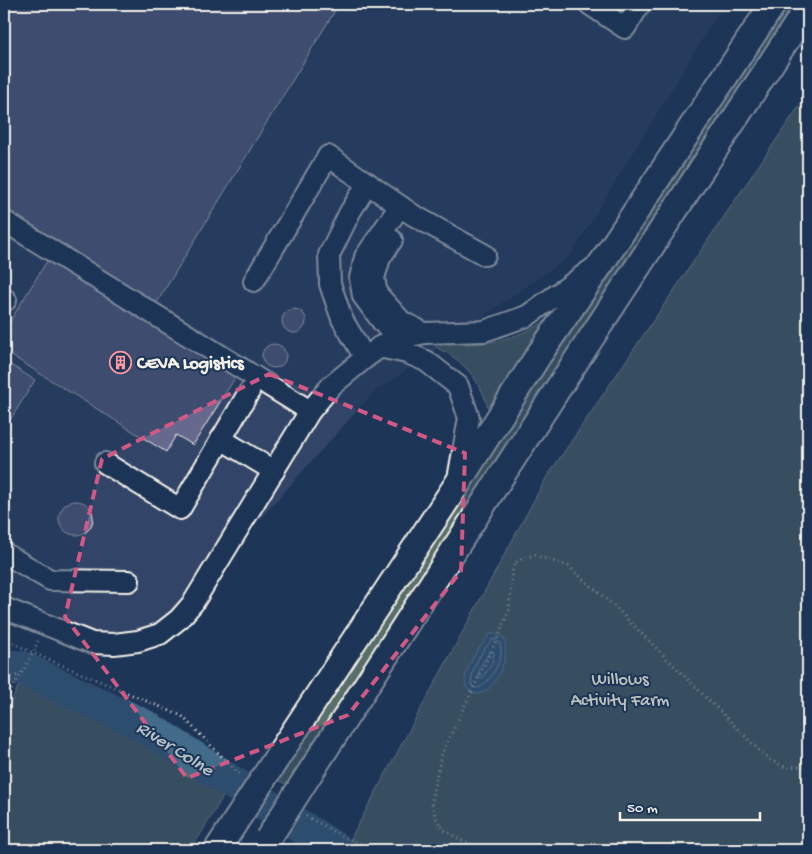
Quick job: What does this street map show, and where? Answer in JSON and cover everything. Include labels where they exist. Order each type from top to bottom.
[{"type":"main road","points":[[218,850],[456,486],[538,356],[603,262],[773,4]]},
{"type":"main road","points":[[264,845],[552,398],[808,7]]},
{"type":"lane","points":[[589,4],[625,28],[640,4]]},
{"type":"lane","points":[[254,281],[328,156],[405,209],[485,255]]},
{"type":"lane","points":[[368,183],[350,212],[329,255],[330,284],[342,319],[372,353],[407,353],[426,362],[458,386],[469,418],[456,486]]},
{"type":"lane","points":[[405,209],[365,258],[360,278],[363,296],[384,324],[416,334]]},
{"type":"lane","points":[[4,221],[310,411]]},
{"type":"lane","points":[[4,608],[92,643],[114,644],[138,641],[160,634],[179,619],[194,603],[310,411],[331,386],[390,340],[416,334],[484,330],[528,316],[603,262]]},
{"type":"lane","points":[[105,463],[180,509],[249,392]]},
{"type":"lane","points":[[221,440],[274,471]]},
{"type":"lane","points":[[4,553],[50,580],[129,581]]},
{"type":"path","points":[[486,850],[460,840],[444,830],[436,818],[432,805],[433,792],[442,754],[500,635],[509,610],[514,564],[524,558],[535,555],[568,566],[614,606],[768,759],[785,767],[808,766]]},
{"type":"path","points":[[4,703],[34,654],[45,624]]},
{"type":"path","points":[[4,638],[34,654],[182,716],[242,777]]},
{"type":"path","points":[[4,682],[10,675],[21,675]]},
{"type":"path","points":[[298,812],[340,835],[375,850]]},
{"type":"highlighted area","points":[[269,374],[465,453],[461,571],[348,715],[187,778],[65,617],[102,459]]},
{"type":"shaded area","points":[[4,4],[724,4],[570,256],[372,394],[175,614],[156,628],[93,640],[4,603]]},
{"type":"green space","points":[[785,4],[800,4],[287,785],[276,779]]},
{"type":"green space","name":"Willows Activity Farm","points":[[808,93],[808,850],[348,850],[353,834],[545,480]]},
{"type":"green space","points":[[544,322],[547,324],[490,410],[479,385],[463,365],[434,345],[435,343],[467,344],[493,342],[518,335]]},
{"type":"green space","points":[[22,678],[105,711],[195,767],[227,790],[191,850],[4,850],[4,718]]},
{"type":"water","points":[[490,634],[503,637],[506,651],[504,660],[492,685],[480,694],[475,694],[466,685],[467,670],[476,653]]},
{"type":"building","points":[[4,4],[339,4],[156,304],[4,210]]},
{"type":"building","name":"CEVA Logistics","points":[[50,256],[238,373],[193,445],[176,435],[166,452],[4,351],[4,331]]},
{"type":"building","points":[[294,309],[303,312],[306,321],[303,330],[294,333],[285,330],[282,321],[285,312]]},
{"type":"building","points":[[274,344],[283,347],[286,356],[283,365],[274,368],[265,365],[262,356],[265,347]]},
{"type":"building","points":[[4,361],[35,380],[4,430]]},
{"type":"building","points":[[76,501],[83,502],[88,506],[92,511],[92,525],[88,530],[83,534],[76,535],[69,534],[64,530],[60,525],[59,518],[60,511],[64,506],[69,502]]},
{"type":"waterway","name":"River Colne","points":[[4,666],[22,668],[146,727],[337,850]]},
{"type":"place","name":"CEVA Logistics","points":[[121,362]]}]
